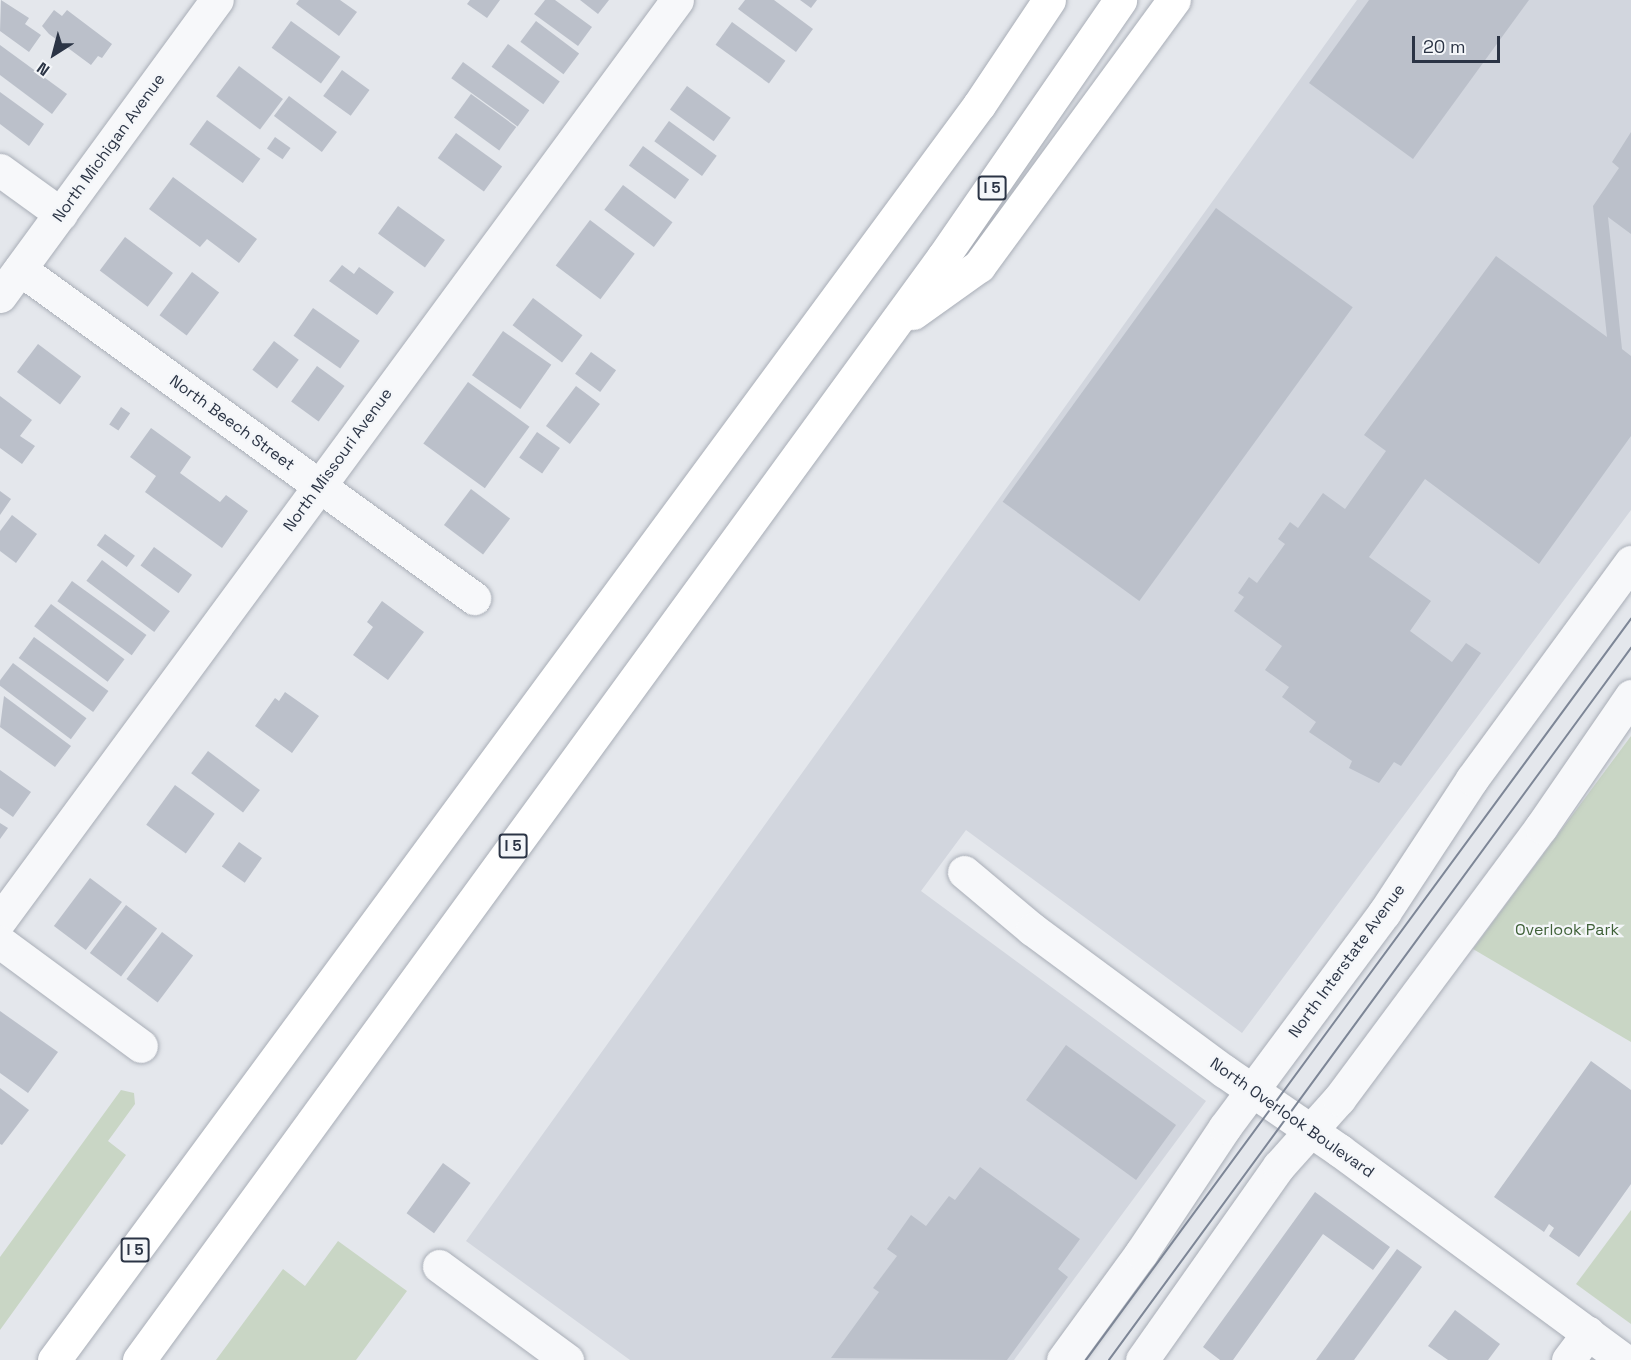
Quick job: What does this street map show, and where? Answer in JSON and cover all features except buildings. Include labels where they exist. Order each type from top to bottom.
[{"type":"highway","points":[[978,105],[1029,0]]},
{"type":"highway","name":"I 5","points":[[54,1360],[978,105],[1049,0]]},
{"type":"highway","name":"I 5","points":[[139,1360],[1023,145],[1120,0]]},
{"type":"highway","points":[[887,332],[979,266],[1174,0]]},
{"type":"street","name":"North Michigan Avenue","points":[[0,296],[217,0]]},
{"type":"street","name":"North Missouri Avenue","points":[[0,920],[677,0]]},
{"type":"street","points":[[0,170],[61,214]]},
{"type":"street","name":"North Beech Street","points":[[20,269],[474,598]]},
{"type":"street","name":"North Interstate Avenue","points":[[1063,1360],[1252,1091],[1384,913],[1472,779],[1631,562]]},
{"type":"street","points":[[1142,1360],[1279,1166],[1339,1099],[1541,827],[1631,696]]},
{"type":"street","name":"North Overlook Boulevard","points":[[963,872],[1032,929],[1624,1360]]},
{"type":"street","points":[[0,942],[141,1046]]},
{"type":"street","points":[[439,1266],[567,1360]]},
{"type":"street","points":[[1568,1360],[1588,1333]]},
{"type":"shaded area","points":[[1357,0],[1631,0],[1631,510],[1242,1033],[966,830],[921,891],[1206,1101],[1014,1360],[630,1360],[466,1241]]},
{"type":"green space","name":"Overlook Park","points":[[1631,736],[1631,1042],[1473,949]]},
{"type":"green space","points":[[121,1090],[134,1093],[135,1104],[108,1141],[126,1155],[0,1330],[0,1257]]},
{"type":"green space","points":[[1631,1210],[1631,1324],[1576,1284]]},
{"type":"green space","points":[[338,1241],[407,1291],[356,1360],[216,1360],[283,1269],[305,1286]]},
{"type":"tram line","points":[[1086,1360],[1631,619]]},
{"type":"tram line","points":[[1109,1360],[1631,648]]}]
